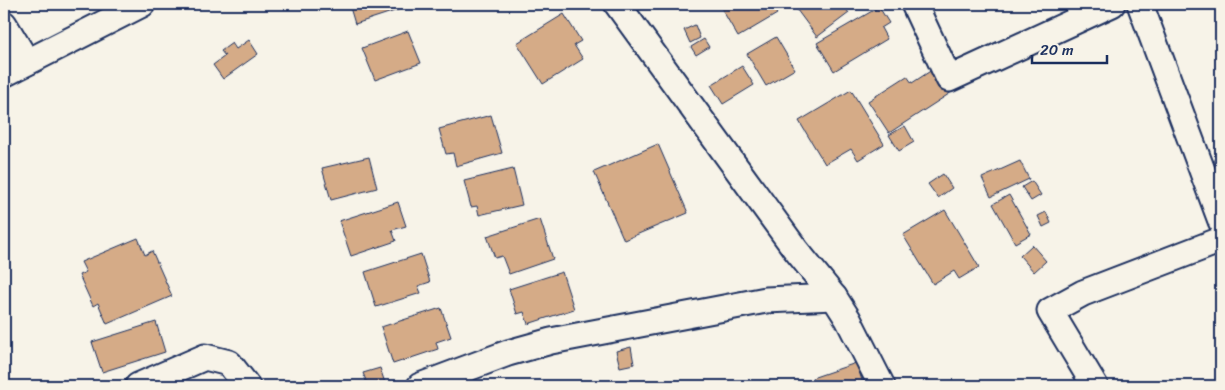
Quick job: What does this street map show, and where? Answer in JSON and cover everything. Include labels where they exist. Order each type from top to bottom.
[{"type":"street","points":[[4,74],[142,4]]},
{"type":"street","points":[[617,4],[796,250],[834,297],[882,386]]},
{"type":"street","points":[[914,4],[949,79],[1112,4]]},
{"type":"street","points":[[1140,4],[1221,221]]},
{"type":"street","points":[[4,24],[27,62]]},
{"type":"street","points":[[1095,386],[1050,311],[1083,293],[1221,240]]},
{"type":"street","points":[[420,386],[508,353],[551,342],[766,300],[834,297]]},
{"type":"street","points":[[138,386],[205,357],[229,363],[247,386]]},
{"type":"building","points":[[349,4],[400,4],[401,9],[355,24]]},
{"type":"building","points":[[719,4],[770,4],[777,14],[738,37]]},
{"type":"building","points":[[797,4],[842,4],[849,13],[817,37],[794,6]]},
{"type":"building","points":[[879,7],[889,23],[881,28],[887,39],[834,71],[817,43]]},
{"type":"building","points":[[564,14],[581,41],[574,45],[583,59],[543,84],[517,43]]},
{"type":"building","points":[[695,25],[700,38],[690,43],[684,30]]},
{"type":"building","points":[[408,31],[421,63],[375,80],[362,48]]},
{"type":"building","points":[[776,37],[795,69],[766,86],[747,54]]},
{"type":"building","points":[[704,39],[709,47],[696,55],[691,47]]},
{"type":"building","points":[[249,40],[258,54],[223,79],[213,65],[225,56],[221,51],[232,43],[236,49]]},
{"type":"building","points":[[742,66],[754,85],[723,104],[711,85]]},
{"type":"building","points":[[935,68],[952,92],[889,133],[868,101],[907,76],[912,83]]},
{"type":"building","points":[[851,90],[884,144],[858,160],[851,149],[825,164],[799,121]]},
{"type":"building","points":[[491,115],[502,153],[456,166],[453,153],[446,154],[439,129]]},
{"type":"building","points":[[905,126],[914,142],[899,151],[889,135]]},
{"type":"building","points":[[658,144],[688,213],[624,240],[594,172]]},
{"type":"building","points":[[369,157],[377,188],[331,200],[322,168]]},
{"type":"building","points":[[1020,161],[1029,179],[991,197],[982,178]]},
{"type":"building","points":[[513,169],[522,205],[479,215],[477,206],[471,207],[464,181]]},
{"type":"building","points":[[943,174],[952,188],[938,198],[928,184]]},
{"type":"building","points":[[1032,181],[1041,195],[1031,201],[1022,187]]},
{"type":"building","points":[[1009,195],[1031,234],[1015,243],[993,204]]},
{"type":"building","points":[[398,202],[406,226],[392,230],[396,241],[351,256],[339,221]]},
{"type":"building","points":[[945,210],[979,267],[959,279],[954,271],[933,284],[903,235]]},
{"type":"building","points":[[1046,212],[1051,223],[1043,227],[1038,216]]},
{"type":"building","points":[[540,219],[553,259],[509,274],[502,256],[495,258],[487,236]]},
{"type":"building","points":[[138,238],[145,255],[152,251],[172,296],[107,324],[98,303],[93,306],[79,275],[86,272],[81,262]]},
{"type":"building","points":[[1032,245],[1046,261],[1034,272],[1020,256]]},
{"type":"building","points":[[421,254],[430,282],[418,286],[421,293],[376,307],[365,272]]},
{"type":"building","points":[[562,272],[574,309],[528,324],[524,312],[517,314],[509,289]]},
{"type":"building","points":[[441,308],[451,337],[436,342],[438,349],[393,364],[381,327]]},
{"type":"building","points":[[156,322],[165,352],[102,372],[92,342]]},
{"type":"building","points":[[631,347],[634,364],[620,367],[616,351]]},
{"type":"building","points":[[856,363],[864,386],[815,386],[812,378]]},
{"type":"building","points":[[380,368],[385,383],[368,386],[363,373]]}]
